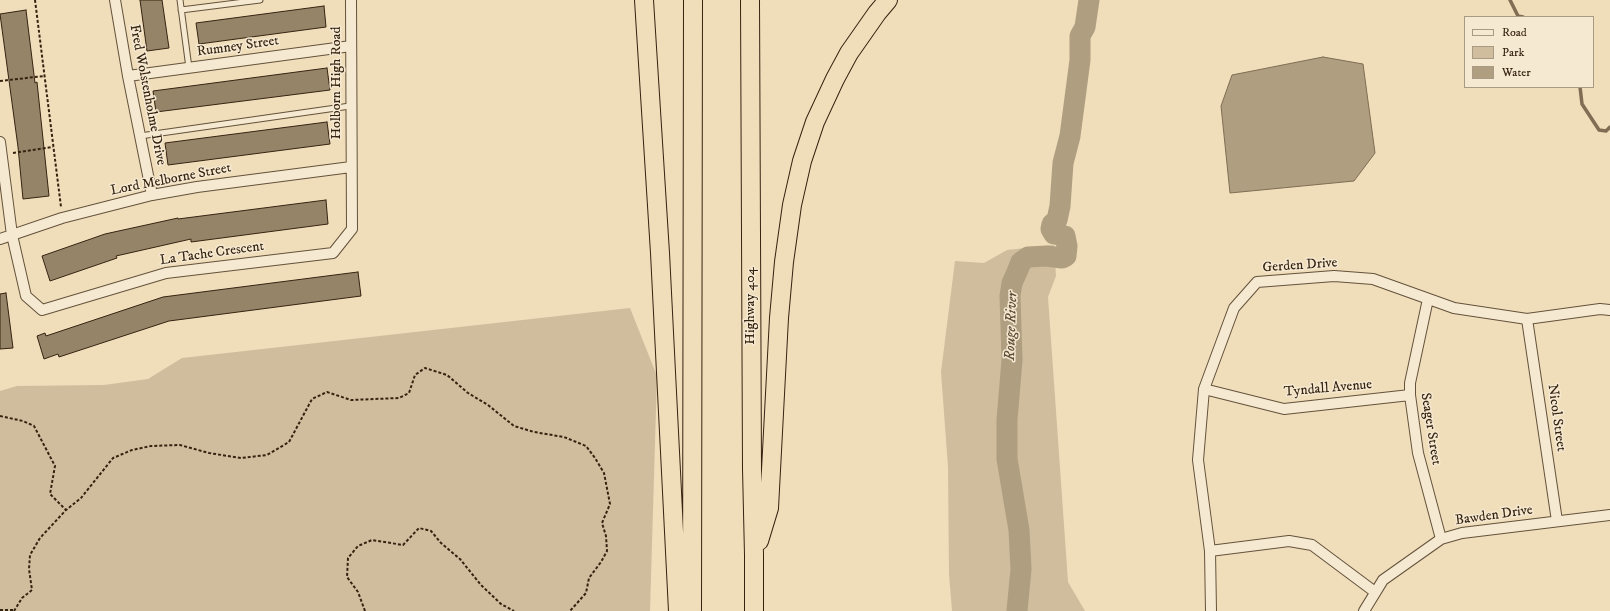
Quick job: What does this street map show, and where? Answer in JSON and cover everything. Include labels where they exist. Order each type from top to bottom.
[{"type":"highway","points":[[644,0],[660,253],[678,611]]},
{"type":"highway","points":[[692,611],[694,0]]},
{"type":"highway","name":"Highway 404","points":[[750,0],[754,611]]},
{"type":"highway","points":[[754,555],[769,508],[779,318],[784,262],[792,205],[802,161],[815,122],[835,79],[849,53],[888,0]]},
{"type":"street","name":"Fred Wolstenholme Drive","points":[[115,0],[128,76],[152,195]]},
{"type":"street","name":"Holborn High Road","points":[[351,0],[351,167]]},
{"type":"street","name":"Rumney Street","points":[[128,76],[351,46]]},
{"type":"street","points":[[0,142],[12,235]]},
{"type":"street","name":"Lord Melborne Street","points":[[0,239],[62,218],[152,195],[196,187],[351,167]]},
{"type":"street","name":"La Tache Crescent","points":[[12,235],[26,296],[42,310],[166,273],[333,253],[352,229],[351,167]]},
{"type":"street","name":"Gerden Drive","points":[[1211,611],[1210,551],[1198,460],[1204,389],[1234,308],[1257,282],[1334,276],[1373,279],[1454,308],[1527,318],[1600,309],[1610,310]]},
{"type":"street","name":"Seager Street","points":[[1428,299],[1410,383],[1410,395],[1418,453],[1441,540]]},
{"type":"street","name":"Nicol Street","points":[[1527,318],[1557,521]]},
{"type":"street","name":"Tyndall Avenue","points":[[1204,389],[1284,409],[1410,395]]},
{"type":"street","name":"Bawden Drive","points":[[1364,611],[1383,580],[1441,540],[1462,533],[1610,515]]},
{"type":"street","points":[[1210,551],[1289,541],[1312,545],[1375,592]]},
{"type":"lane","points":[[180,0],[189,68]]},
{"type":"lane","points":[[181,10],[260,0]]},
{"type":"lane","points":[[140,136],[350,106]]},
{"type":"path","points":[[35,0],[62,218]]},
{"type":"path","points":[[0,81],[44,76]]},
{"type":"path","points":[[2,154],[53,147]]},
{"type":"path","points":[[0,610],[14,610],[22,598],[32,590],[29,569],[30,555],[40,538],[66,510],[81,498],[113,458],[132,450],[151,446],[180,445],[209,453],[241,458],[267,455],[289,442],[312,399],[327,392],[351,400],[399,398],[409,393],[415,375],[425,368],[447,375],[468,393],[488,405],[514,426],[534,432],[564,437],[586,446],[604,473],[610,504],[602,523],[606,536],[607,551],[589,578],[586,593],[570,611]]},
{"type":"path","points":[[0,416],[22,421],[34,426],[55,466],[50,494],[66,510]]},
{"type":"path","points":[[365,611],[358,592],[347,577],[348,558],[358,546],[372,540],[403,545],[419,528],[431,531],[441,544],[460,559],[481,585],[501,604],[514,611]]},
{"type":"green space","points":[[1054,245],[1056,276],[1048,297],[1068,582],[1085,611],[952,611],[949,574],[948,467],[941,372],[955,261],[984,263],[1007,250]]},
{"type":"green space","points":[[630,308],[657,376],[650,611],[0,611],[0,391],[17,386],[104,385],[148,379],[182,358]]},
{"type":"water","points":[[1323,57],[1363,64],[1375,153],[1354,181],[1230,193],[1221,106],[1232,75]]},
{"type":"building","points":[[140,0],[162,0],[169,48],[147,51]]},
{"type":"building","points":[[324,6],[326,27],[199,44],[196,23]]},
{"type":"building","points":[[26,10],[35,83],[37,82],[49,196],[23,199],[18,147],[0,14]]},
{"type":"building","points":[[327,68],[330,90],[156,112],[153,91]]},
{"type":"building","points":[[327,122],[330,144],[168,165],[165,143]]},
{"type":"building","points":[[326,200],[328,224],[191,242],[191,239],[116,256],[117,258],[50,281],[42,256],[105,234],[178,218]]},
{"type":"building","points":[[358,272],[361,296],[169,321],[59,357],[58,354],[44,359],[37,336],[45,333],[46,336],[163,297]]},
{"type":"building","points":[[6,293],[13,348],[0,349],[0,294]]},
{"type":"waterway","name":"Rouge River","points":[[1017,611],[1021,569],[1019,530],[1007,459],[1007,420],[1012,360],[1010,296],[1012,283],[1021,262],[1028,257],[1047,256],[1062,258],[1066,256],[1067,246],[1065,236],[1054,234],[1051,229],[1052,224],[1057,220],[1060,206],[1063,163],[1070,136],[1080,60],[1080,36],[1085,27],[1089,0]]},
{"type":"waterway","points":[[1510,0],[1518,16]]},
{"type":"waterway","points":[[1580,88],[1582,104],[1599,130],[1606,131],[1610,127]]}]
